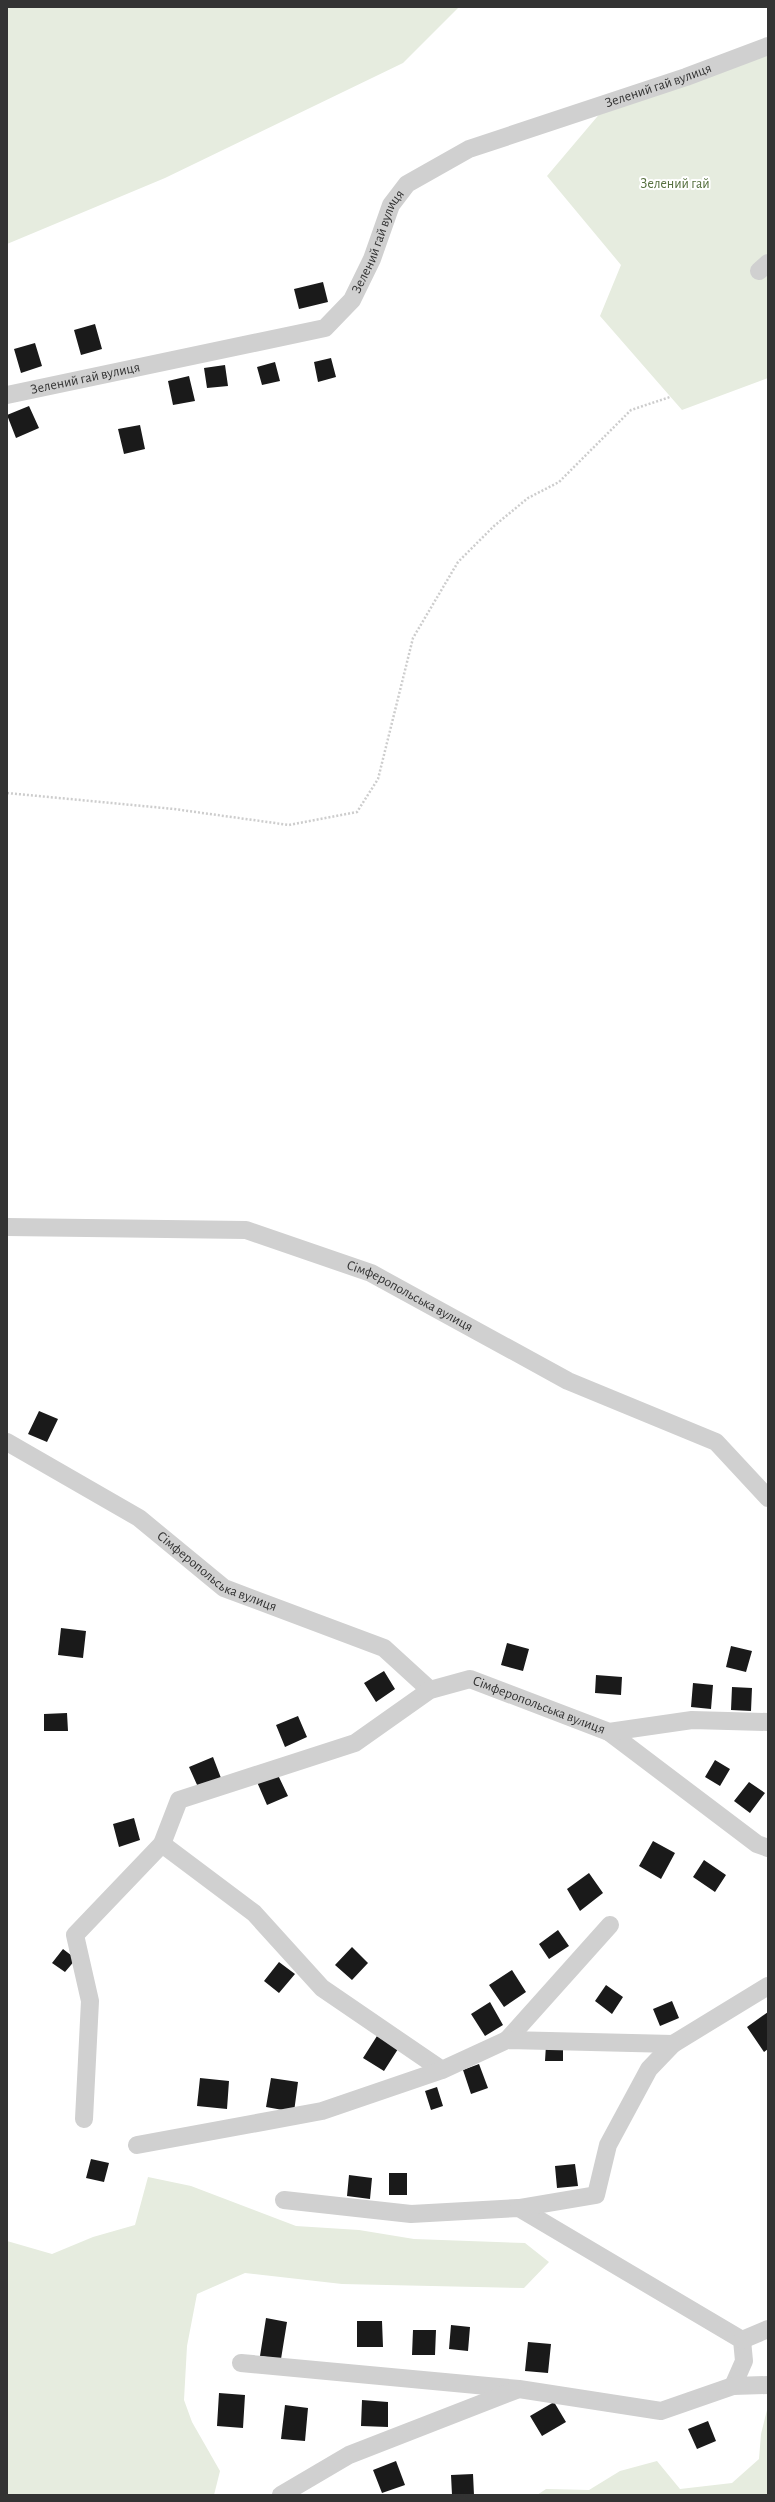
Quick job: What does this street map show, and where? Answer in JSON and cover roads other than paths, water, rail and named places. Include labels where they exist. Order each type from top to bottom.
[{"type":"street","name":"Зелений гай вулиця","points":[[7,395],[324,328],[352,300],[372,259],[391,205],[407,184],[469,149],[686,77],[768,46]]},
{"type":"street","name":"Сімферопольська вулиця","points":[[7,1227],[246,1230],[371,1273],[568,1381],[716,1442],[768,1498]]},
{"type":"street","name":"Сімферопольська вулиця","points":[[7,1442],[139,1518],[224,1588],[384,1648],[430,1690]]},
{"type":"street","name":"Сімферопольська вулиця","points":[[162,1844],[179,1800],[355,1743],[430,1690],[470,1679],[609,1732],[692,1720],[768,1722]]},
{"type":"street","points":[[609,1732],[757,1844],[768,1848]]},
{"type":"street","points":[[84,2119],[90,2000],[75,1936],[162,1844],[254,1913],[322,1988],[442,2070]]},
{"type":"street","points":[[137,2146],[322,2111],[442,2070],[507,2040],[610,1925]]},
{"type":"street","points":[[284,2200],[411,2214],[519,2208],[596,2195],[608,2144],[649,2069],[673,2044],[768,1986]]},
{"type":"street","points":[[507,2040],[673,2044]]},
{"type":"street","points":[[519,2208],[742,2340]]},
{"type":"street","points":[[742,2340],[768,2329]]},
{"type":"street","points":[[734,2386],[744,2361],[742,2340]]},
{"type":"street","points":[[241,2362],[519,2389],[661,2411],[734,2386],[768,2385]]},
{"type":"street","points":[[281,2495],[349,2455],[519,2389]]},
{"type":"park label","name":"Зелений гай","points":[[675,184]]}]
